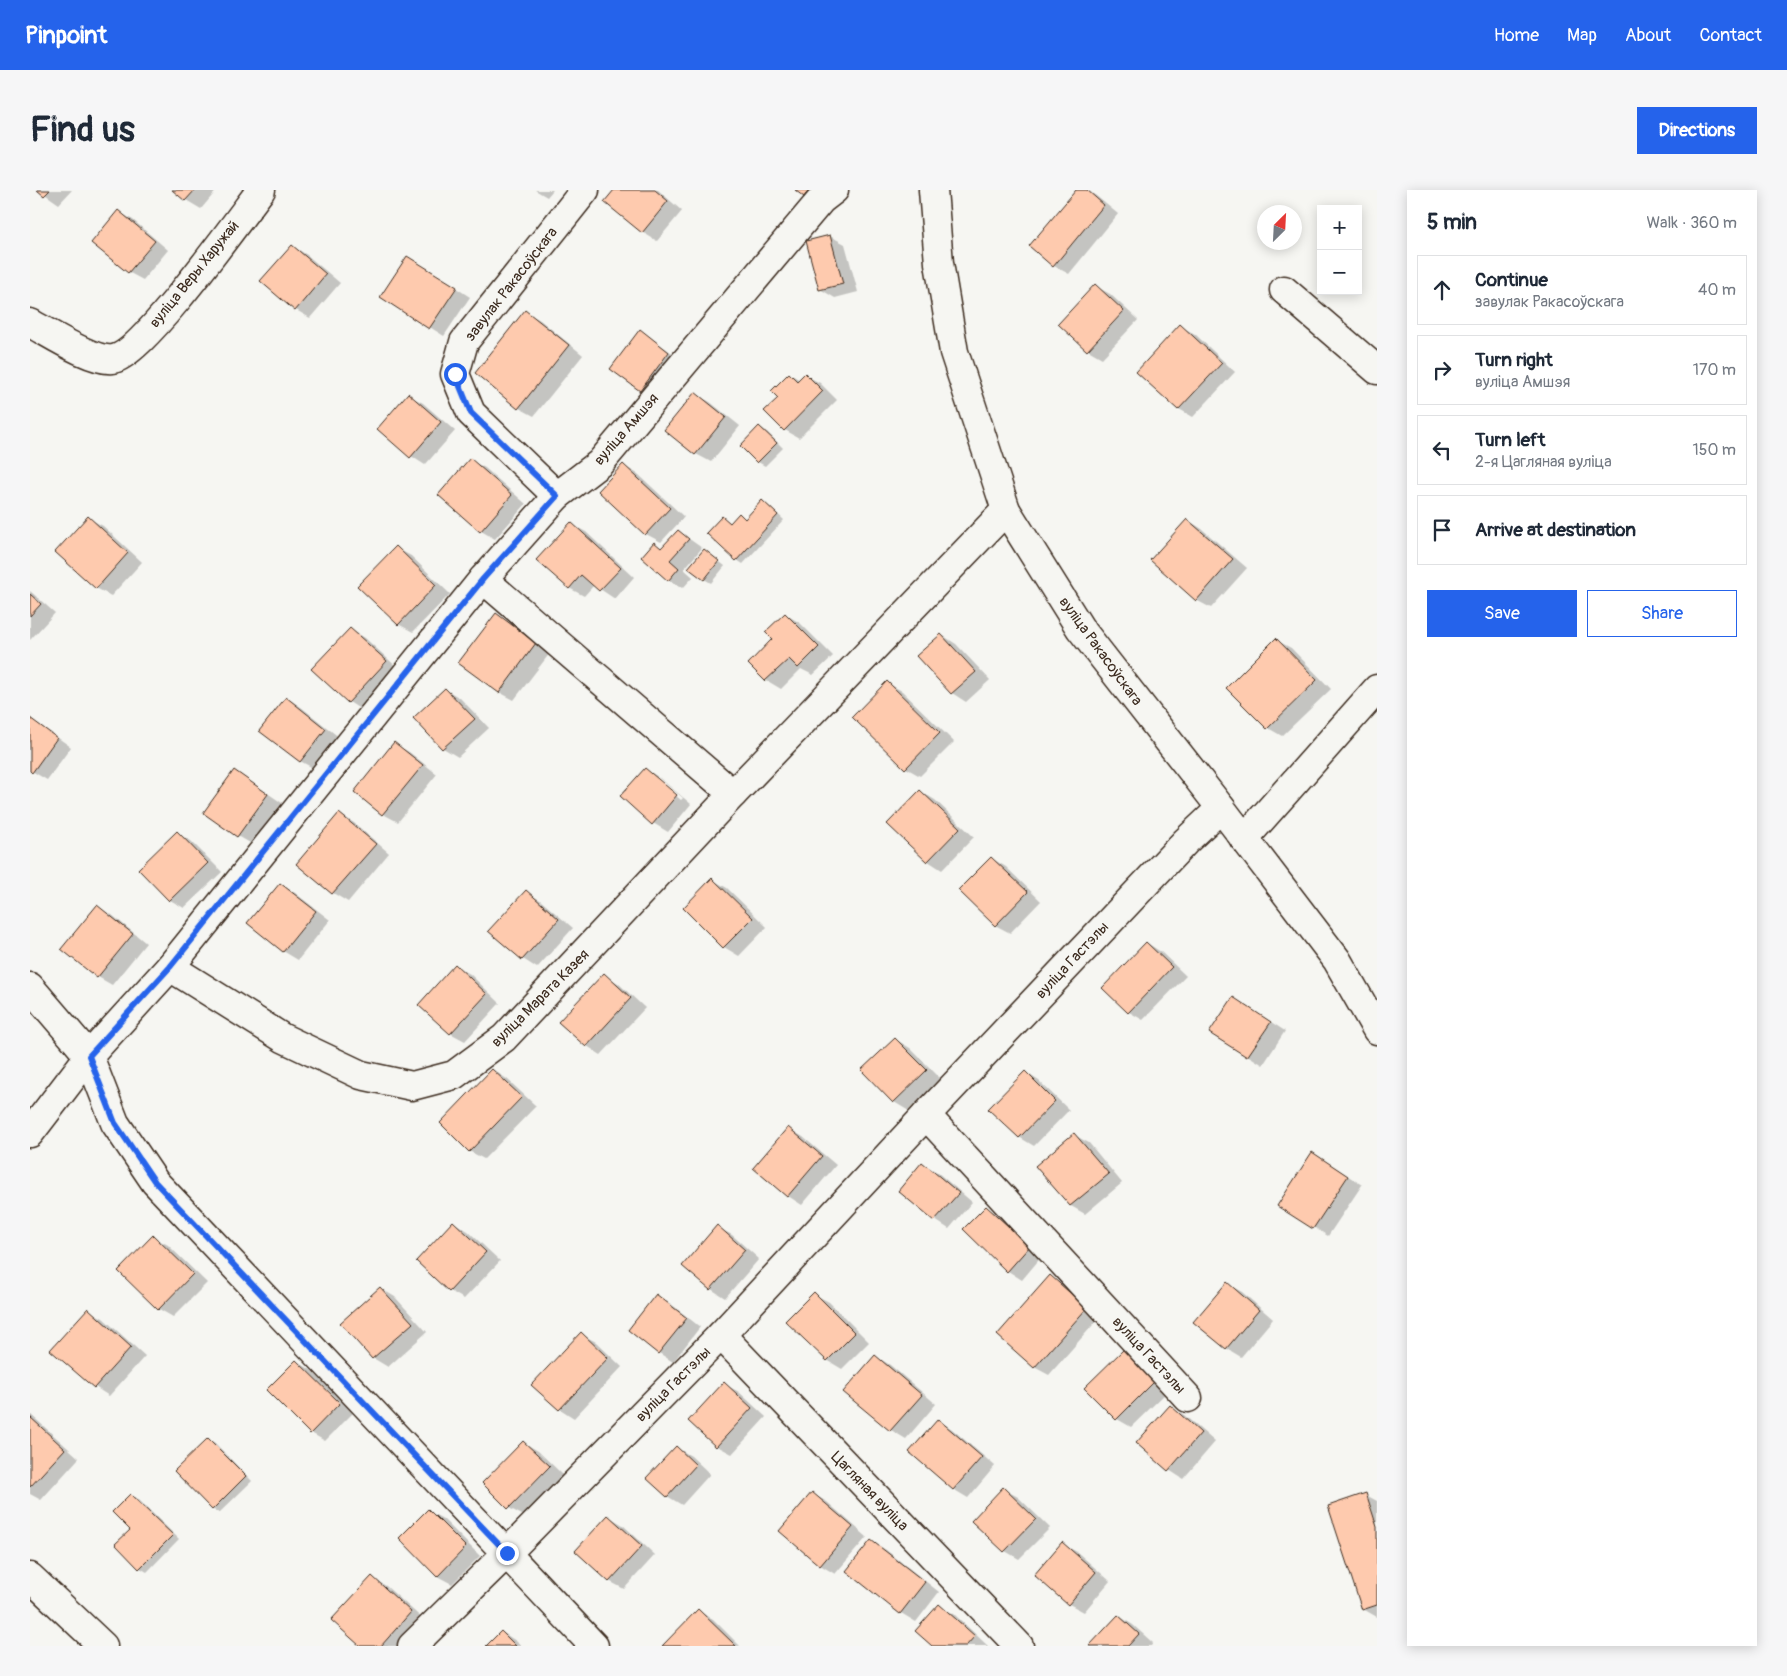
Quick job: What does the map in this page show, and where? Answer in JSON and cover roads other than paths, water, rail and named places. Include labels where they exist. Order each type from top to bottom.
[{"type":"street","name":"вуліца Веры Харужай","points":[[30,323],[95,358],[114,359],[129,352],[173,305],[261,190]]},
{"type":"street","name":"завулак Ракасоўскага","points":[[557,496],[471,413],[455,374],[464,342],[584,190]]},
{"type":"street","name":"вуліца Амшэя","points":[[30,1133],[89,1056],[170,967],[483,579],[557,496],[600,462],[821,200],[834,190]]},
{"type":"street","name":"вуліца Ракасоўскага","points":[[933,190],[940,263],[954,352],[1006,510],[1080,628],[1337,960],[1377,1030]]},
{"type":"street","points":[[1284,290],[1377,370]]},
{"type":"street","name":"вуліца Марата Казея","points":[[170,967],[283,1038],[361,1075],[412,1086],[454,1075],[504,1038],[733,794],[1006,510]]},
{"type":"street","points":[[483,579],[733,794]]},
{"type":"street","points":[[1244,839],[1377,690]]},
{"type":"street","name":"вуліца Гастэлы","points":[[412,1646],[507,1553],[721,1335],[926,1115],[1186,841],[1221,808]]},
{"type":"street","points":[[30,987],[89,1056],[115,1123],[155,1182],[594,1646]]},
{"type":"street","name":"вуліца Гастэлы","points":[[926,1115],[1188,1398]]},
{"type":"street","name":"Цагляная вуліца","points":[[721,1335],[1019,1646]]},
{"type":"street","points":[[30,1576],[103,1646]]}]
